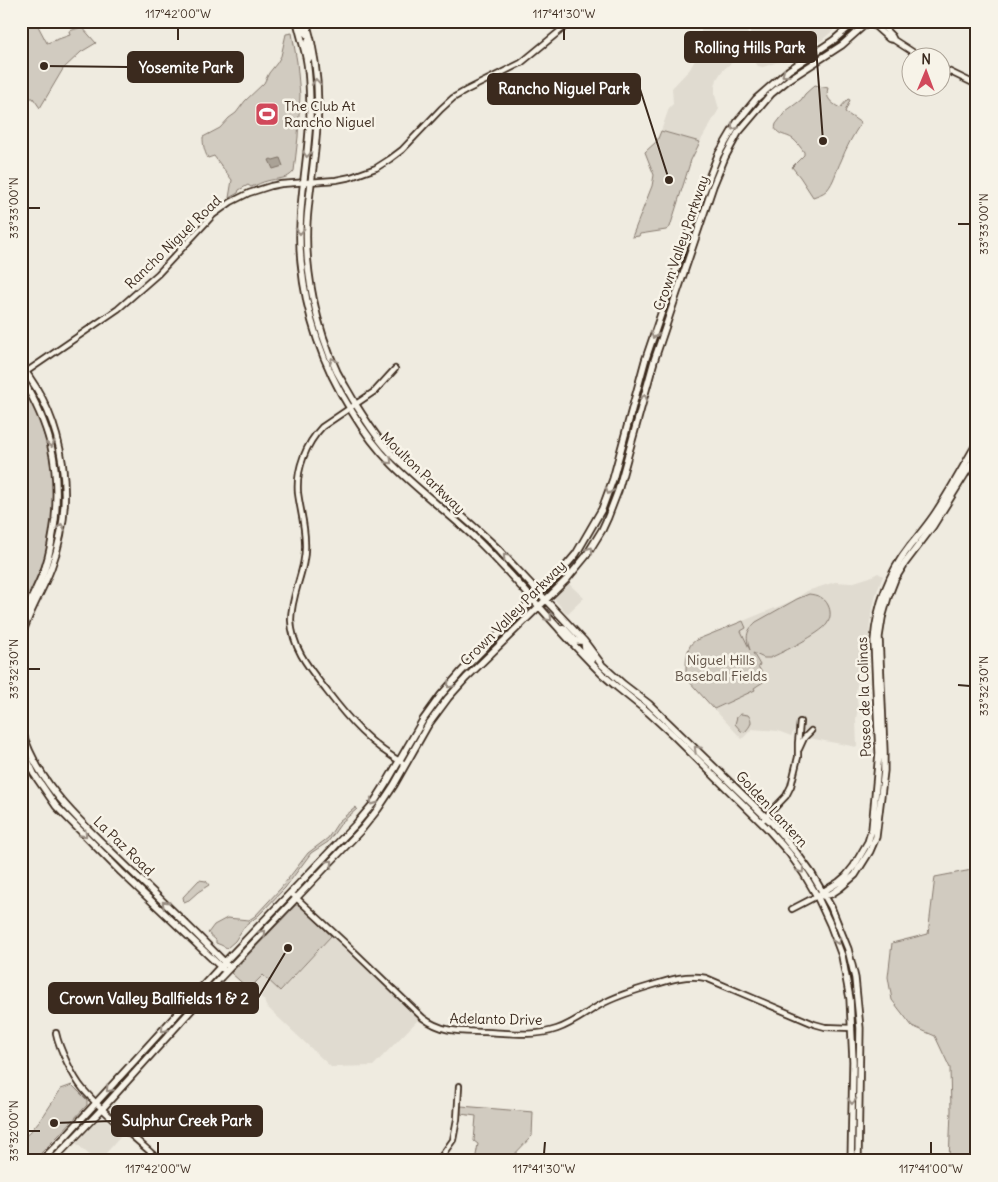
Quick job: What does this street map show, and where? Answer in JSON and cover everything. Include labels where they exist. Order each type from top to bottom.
[{"type":"main road","name":"Moulton Parkway","points":[[297,21],[307,62],[310,90],[310,117],[300,219],[302,274],[314,332],[323,358],[342,396],[370,439],[392,464],[473,536],[532,600]]},
{"type":"main road","points":[[302,21],[306,33],[310,36],[308,40],[309,58],[307,62]]},
{"type":"main road","name":"Moulton Parkway","points":[[306,21],[315,70],[317,105],[317,136],[307,237],[308,265],[314,301],[330,354],[345,388],[371,428],[388,449],[423,483],[485,536],[539,593]]},
{"type":"main road","name":"Crown Valley Parkway","points":[[52,1161],[102,1109],[228,970],[362,829],[394,785],[428,725],[456,689],[567,579],[586,556],[608,518],[618,491],[654,361],[713,186],[725,157],[738,133],[768,92],[789,70],[834,40],[856,21]]},
{"type":"main road","name":"Crown Valley Parkway","points":[[40,1161],[64,1138],[365,814],[387,782],[422,720],[441,695],[462,671],[553,581],[576,554],[602,509],[613,479],[645,361],[718,155],[738,121],[756,99],[842,45],[869,21]]},
{"type":"main road","points":[[670,289],[674,288],[679,276],[683,275],[680,272],[680,268],[691,236],[689,233]]},
{"type":"main road","points":[[21,366],[35,396],[34,398],[48,434],[56,474],[53,535],[48,558],[21,621]]},
{"type":"main road","points":[[21,638],[29,615],[51,568],[64,509],[62,459],[56,432],[46,408],[23,373]]},
{"type":"main road","name":"Paseo de la Colinas","points":[[859,864],[870,836],[879,762],[874,641],[876,622],[882,598],[895,568],[938,509],[977,443]]},
{"type":"main road","name":"Paseo de la Colinas","points":[[822,895],[859,864],[870,851],[876,836],[884,771],[884,716],[879,637],[884,608],[891,588],[905,563],[940,515],[977,455]]},
{"type":"main road","name":"Golden Lantern","points":[[539,593],[584,641],[602,665],[623,684],[650,704],[671,724],[766,817],[801,857],[837,922],[848,949],[855,978],[860,1028],[858,1161]]},
{"type":"main road","name":"Golden Lantern","points":[[532,600],[609,681],[645,709],[761,822],[789,853],[822,895],[842,956],[849,987],[852,1028],[851,1161]]},
{"type":"main road","points":[[560,630],[564,628],[576,641],[584,641],[585,649],[592,658],[592,664]]},
{"type":"main road","points":[[635,692],[636,696],[644,704],[645,709],[652,709],[667,724],[671,724]]},
{"type":"main road","name":"La Paz Road","points":[[21,728],[34,762],[59,799],[228,970]]},
{"type":"main road","name":"La Paz Road","points":[[21,746],[34,774],[46,793],[61,810],[121,872],[223,965]]},
{"type":"main road","points":[[856,998],[856,1022],[852,1028],[856,1030],[857,1049],[860,1057]]},
{"type":"main road","points":[[858,1128],[855,1129],[851,1138],[858,1144]]},
{"type":"street","name":"Rancho Niguel Road","points":[[23,373],[101,322],[134,296],[222,208],[238,198],[281,184],[331,181],[351,177],[370,170],[402,150],[453,98],[521,63],[572,21]]},
{"type":"street","points":[[869,21],[889,39],[906,48]]},
{"type":"street","points":[[877,21],[894,40]]},
{"type":"street","points":[[950,72],[977,84]]},
{"type":"street","points":[[395,369],[375,391],[330,420],[317,432],[306,450],[298,479],[298,492],[306,544],[292,613],[293,633],[302,658],[348,719],[364,736],[405,764]]},
{"type":"street","points":[[761,822],[786,796],[791,786],[798,751],[800,722]]},
{"type":"street","points":[[798,751],[804,738],[811,731]]},
{"type":"street","name":"Adelanto Drive","points":[[291,893],[423,1018],[446,1030],[542,1032],[562,1027],[625,993],[674,978],[690,976],[706,978],[814,1024],[836,1028],[852,1028]]},
{"type":"street","name":"Paseo de la Colinas","points":[[792,909],[822,895]]},
{"type":"street","points":[[56,1033],[58,1043],[81,1087],[102,1109],[160,1161]]},
{"type":"street","points":[[438,1161],[453,1140],[458,1119],[459,1086]]},
{"type":"shaded area","points":[[702,21],[746,21],[751,57],[737,60],[730,64],[717,79],[715,95],[719,109],[700,142],[661,131],[669,108],[673,104],[672,88],[690,69],[696,58]]},
{"type":"shaded area","points":[[748,21],[844,21],[822,40],[787,61],[763,67],[758,66],[755,62]]},
{"type":"shaded area","points":[[280,158],[283,166],[273,169],[269,160]]},
{"type":"shaded area","points":[[878,573],[883,576],[876,594],[870,622],[869,663],[860,665],[856,691],[858,708],[856,719],[857,747],[809,738],[806,732],[800,729],[794,731],[791,736],[778,731],[752,729],[742,739],[714,709],[759,686],[757,662],[740,630],[745,625],[743,621],[792,601],[807,591],[835,582],[851,583]]},
{"type":"shaded area","points":[[568,583],[584,598],[567,614],[555,600],[555,596]]},
{"type":"shaded area","points":[[331,936],[419,1019],[373,1066],[331,1067],[266,1006],[264,1000],[251,988],[263,975],[281,991]]},
{"type":"shaded area","points":[[104,1118],[123,1134],[99,1161],[96,1161],[76,1143],[99,1119]]},
{"type":"green space","points":[[21,23],[24,26],[38,26],[47,43],[70,35],[69,31],[82,27],[96,43],[81,52],[63,69],[40,108],[33,98],[29,98],[23,90],[26,88],[21,82]]},
{"type":"green space","name":"The Club At Rancho Niguel","points":[[292,33],[300,95],[294,171],[285,177],[265,181],[251,187],[248,185],[229,198],[232,180],[214,156],[208,158],[204,148],[203,137],[220,128],[264,83],[281,56],[286,34]]},
{"type":"green space","points":[[815,85],[828,88],[827,95],[830,100],[840,108],[848,99],[850,100],[845,112],[861,123],[847,146],[829,187],[824,192],[813,197],[792,167],[804,155],[804,152],[793,139],[781,134],[775,128],[786,111],[801,100]]},
{"type":"green space","points":[[661,131],[700,142],[691,160],[670,227],[666,230],[632,237],[652,186],[654,175],[645,152],[657,141]]},
{"type":"green space","points":[[21,382],[41,424],[47,446],[51,468],[53,513],[45,559],[21,611]]},
{"type":"green space","name":"Niguel Hills Baseball Fields","points":[[809,594],[820,597],[829,607],[830,612],[827,624],[809,638],[770,658],[764,658],[753,653],[766,680],[754,688],[755,690],[714,709],[687,679],[687,657],[691,644],[696,640],[743,621],[746,628],[741,631],[750,650],[747,635],[756,622]]},
{"type":"green space","points":[[741,714],[748,715],[751,720],[750,726],[745,732],[741,731],[735,724],[737,717]]},
{"type":"green space","points":[[356,807],[357,809],[342,822],[328,842],[311,853],[285,888],[258,916],[244,927],[235,941],[227,948],[216,943],[216,940],[208,933],[214,925],[227,918],[249,920],[255,916],[281,888],[308,853],[328,838],[339,821]]},
{"type":"green space","points":[[977,869],[977,1161],[949,1161],[950,1068],[935,1036],[912,1026],[892,1000],[888,977],[892,943],[928,934],[935,877]]},
{"type":"green space","points":[[199,880],[206,881],[209,885],[184,902],[183,897]]},
{"type":"green space","points":[[296,905],[301,906],[331,936],[280,991],[263,975],[249,989],[231,973]]},
{"type":"green space","points":[[72,1085],[87,1100],[87,1105],[37,1157],[32,1161],[21,1161],[21,1140],[44,1115],[61,1089]]},
{"type":"green space","points":[[461,1106],[533,1112],[532,1136],[508,1161],[475,1161],[478,1144],[474,1141],[476,1116],[461,1114]]},
{"type":"place","name":"Yosemite Park","points":[[44,66]]},
{"type":"place","name":"The Club At Rancho Niguel","points":[[267,114]]},
{"type":"place","name":"Rolling Hills Park","points":[[823,141]]},
{"type":"place","name":"Rancho Niguel Park","points":[[669,180]]},
{"type":"place","name":"Crown Valley Ballfields 1 & 2","points":[[288,948]]},
{"type":"place","name":"Sulphur Creek Park","points":[[54,1123]]}]
